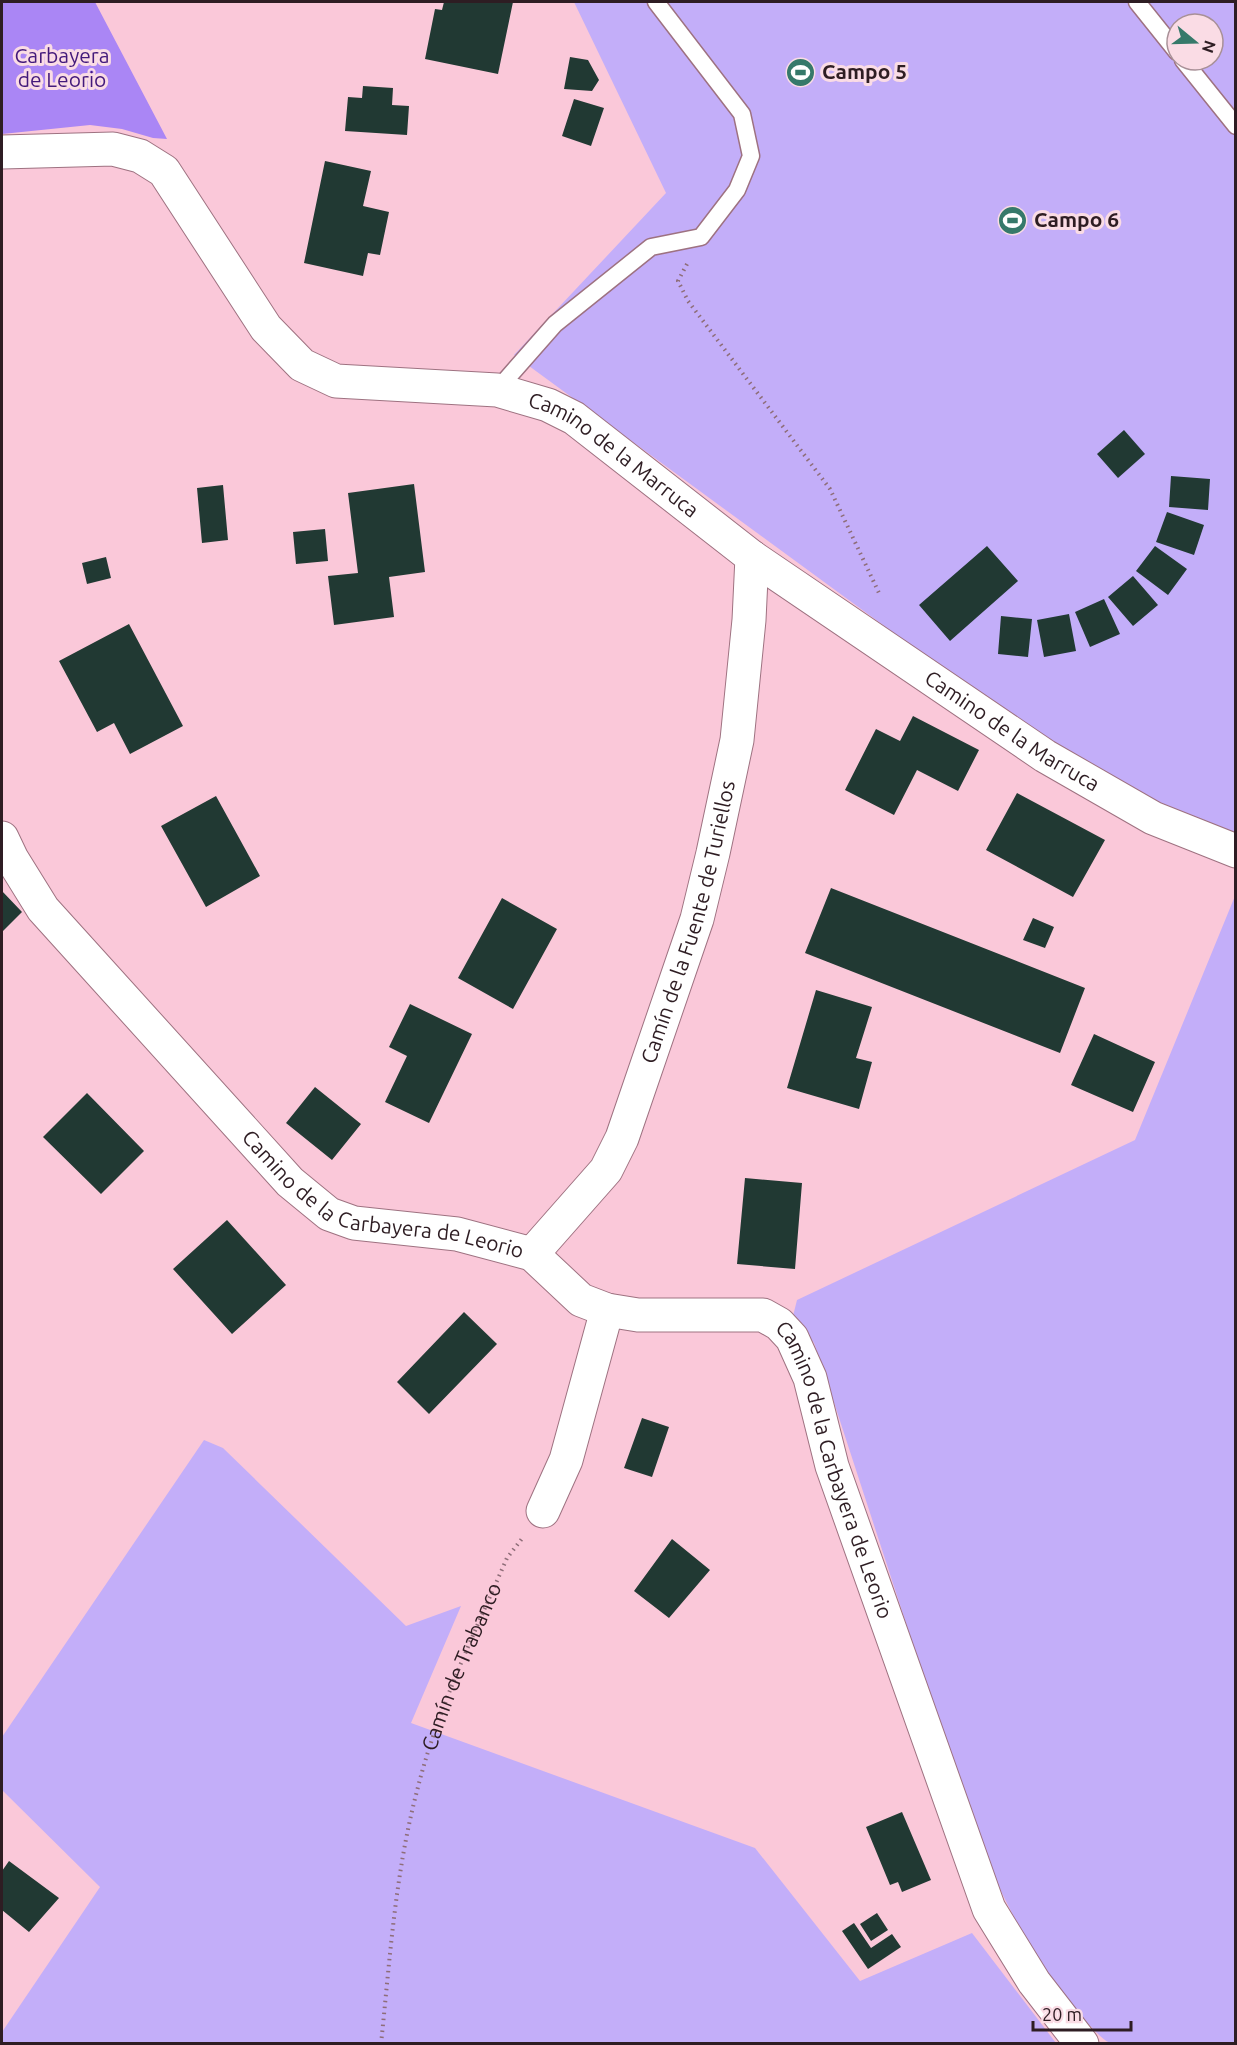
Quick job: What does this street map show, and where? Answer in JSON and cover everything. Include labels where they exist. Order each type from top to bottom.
[{"type":"street","name":"Camino de la Marruca","points":[[2,152],[114,149],[140,156],[164,171],[266,328],[302,365],[336,381],[497,390],[548,405],[574,418],[752,557],[1045,756],[1153,818],[1236,851]]},
{"type":"street","name":"Camín de la Fuente de Turiellos","points":[[532,1254],[606,1170],[622,1138],[697,920],[714,853],[737,740],[749,620],[752,557]]},
{"type":"street","name":"Camino de la Carbayera de Leorio","points":[[2,838],[12,859],[43,909],[290,1182],[329,1214],[354,1223],[457,1234],[532,1254],[581,1300],[607,1310],[638,1315],[763,1315],[779,1324],[792,1338],[810,1378],[832,1466],[989,1910],[1034,1982],[1082,2043]]},
{"type":"street","points":[[543,1510],[566,1461],[607,1310]]},
{"type":"lane","points":[[497,390],[555,324],[651,247],[700,237],[737,190],[752,156],[742,114],[656,2]]},
{"type":"lane","points":[[1137,2],[1165,37]]},
{"type":"lane","points":[[1193,72],[1236,126]]},
{"type":"path","points":[[700,237],[678,281],[688,301],[830,489],[879,593]]},
{"type":"path","name":"Camín de Trabanco","points":[[381,2043],[399,1871],[417,1790],[442,1710],[507,1558],[543,1510]]},
{"type":"shaded area","points":[[574,2],[1235,2],[1235,839],[1228,838],[1059,754],[514,355],[666,193]]},
{"type":"shaded area","points":[[1235,896],[1235,2043],[1110,2043],[1098,2034],[1068,2002],[1038,1959],[1012,1913],[977,1841],[814,1343],[793,1316],[797,1300],[1135,1140]]},
{"type":"shaded area","points":[[204,1440],[223,1448],[406,1626],[461,1606],[411,1723],[755,1848],[860,1981],[972,1933],[1056,2043],[2,2043],[2,2032],[100,1887],[2,1790],[2,1737]]},
{"type":"green space","name":"Carbayera de Leorio","points":[[2,2],[95,2],[167,139],[90,125],[2,134]]},
{"type":"building","points":[[444,2],[513,2],[498,74],[425,59],[435,9],[442,10]]},
{"type":"building","points":[[570,57],[588,60],[599,80],[592,91],[564,89]]},
{"type":"building","points":[[363,86],[393,88],[392,105],[409,106],[407,135],[345,131],[348,97],[362,98]]},
{"type":"building","points":[[574,99],[604,108],[591,146],[562,136]]},
{"type":"building","points":[[325,161],[371,171],[363,206],[389,212],[380,255],[368,253],[363,276],[304,263]]},
{"type":"building","points":[[1124,430],[1145,454],[1118,478],[1097,454]]},
{"type":"building","points":[[1171,476],[1210,479],[1208,510],[1169,507]]},
{"type":"building","points":[[414,484],[425,572],[389,577],[394,617],[334,625],[328,576],[358,573],[348,493]]},
{"type":"building","points":[[223,485],[228,540],[202,543],[197,488]]},
{"type":"building","points":[[1167,512],[1204,525],[1194,555],[1156,542]]},
{"type":"building","points":[[325,529],[328,561],[296,564],[293,532]]},
{"type":"building","points":[[987,546],[1018,581],[950,641],[919,605]]},
{"type":"building","points":[[1155,546],[1187,569],[1168,595],[1136,571]]},
{"type":"building","points":[[106,557],[111,578],[87,584],[82,563]]},
{"type":"building","points":[[1133,576],[1158,605],[1133,626],[1108,597]]},
{"type":"building","points":[[1104,599],[1120,634],[1090,647],[1075,612]]},
{"type":"building","points":[[1069,614],[1076,651],[1044,657],[1037,620]]},
{"type":"building","points":[[1001,616],[1032,619],[1028,657],[998,654]]},
{"type":"building","points":[[129,624],[183,726],[130,754],[114,723],[97,732],[59,661]]},
{"type":"building","points":[[913,716],[979,750],[958,791],[917,770],[894,815],[845,790],[876,729],[900,741]]},
{"type":"building","points":[[1017,793],[1105,840],[1073,897],[986,850]]},
{"type":"building","points":[[216,796],[260,876],[206,907],[161,826]]},
{"type":"building","points":[[831,888],[1085,988],[1060,1053],[805,953]]},
{"type":"building","points":[[2,891],[22,912],[2,932]]},
{"type":"building","points":[[502,898],[557,929],[513,1009],[458,978]]},
{"type":"building","points":[[1033,918],[1054,927],[1045,948],[1023,940]]},
{"type":"building","points":[[816,990],[872,1007],[856,1058],[872,1062],[859,1109],[787,1088]]},
{"type":"building","points":[[410,1004],[472,1034],[429,1123],[385,1102],[407,1056],[389,1047]]},
{"type":"building","points":[[1094,1034],[1155,1062],[1133,1112],[1071,1085]]},
{"type":"building","points":[[315,1087],[361,1124],[332,1160],[286,1123]]},
{"type":"building","points":[[87,1093],[144,1151],[101,1194],[43,1137]]},
{"type":"building","points":[[745,1178],[802,1183],[795,1269],[737,1264]]},
{"type":"building","points":[[227,1220],[286,1285],[232,1334],[173,1269]]},
{"type":"building","points":[[464,1312],[497,1344],[429,1414],[397,1382]]},
{"type":"building","points":[[642,1418],[669,1427],[652,1477],[624,1468]]},
{"type":"building","points":[[672,1539],[710,1570],[669,1618],[634,1591]]},
{"type":"building","points":[[902,1812],[931,1880],[902,1892],[898,1882],[890,1885],[866,1827]]},
{"type":"building","points":[[9,1861],[59,1898],[29,1932],[2,1910],[2,1871]]},
{"type":"building","points":[[877,1913],[888,1930],[871,1941],[860,1924]]},
{"type":"building","points":[[854,1923],[871,1948],[892,1934],[901,1947],[868,1969],[842,1931]]},
{"type":"place","name":"Campo 5","points":[[801,72]]},
{"type":"place","name":"Campo 6","points":[[1013,220]]}]
